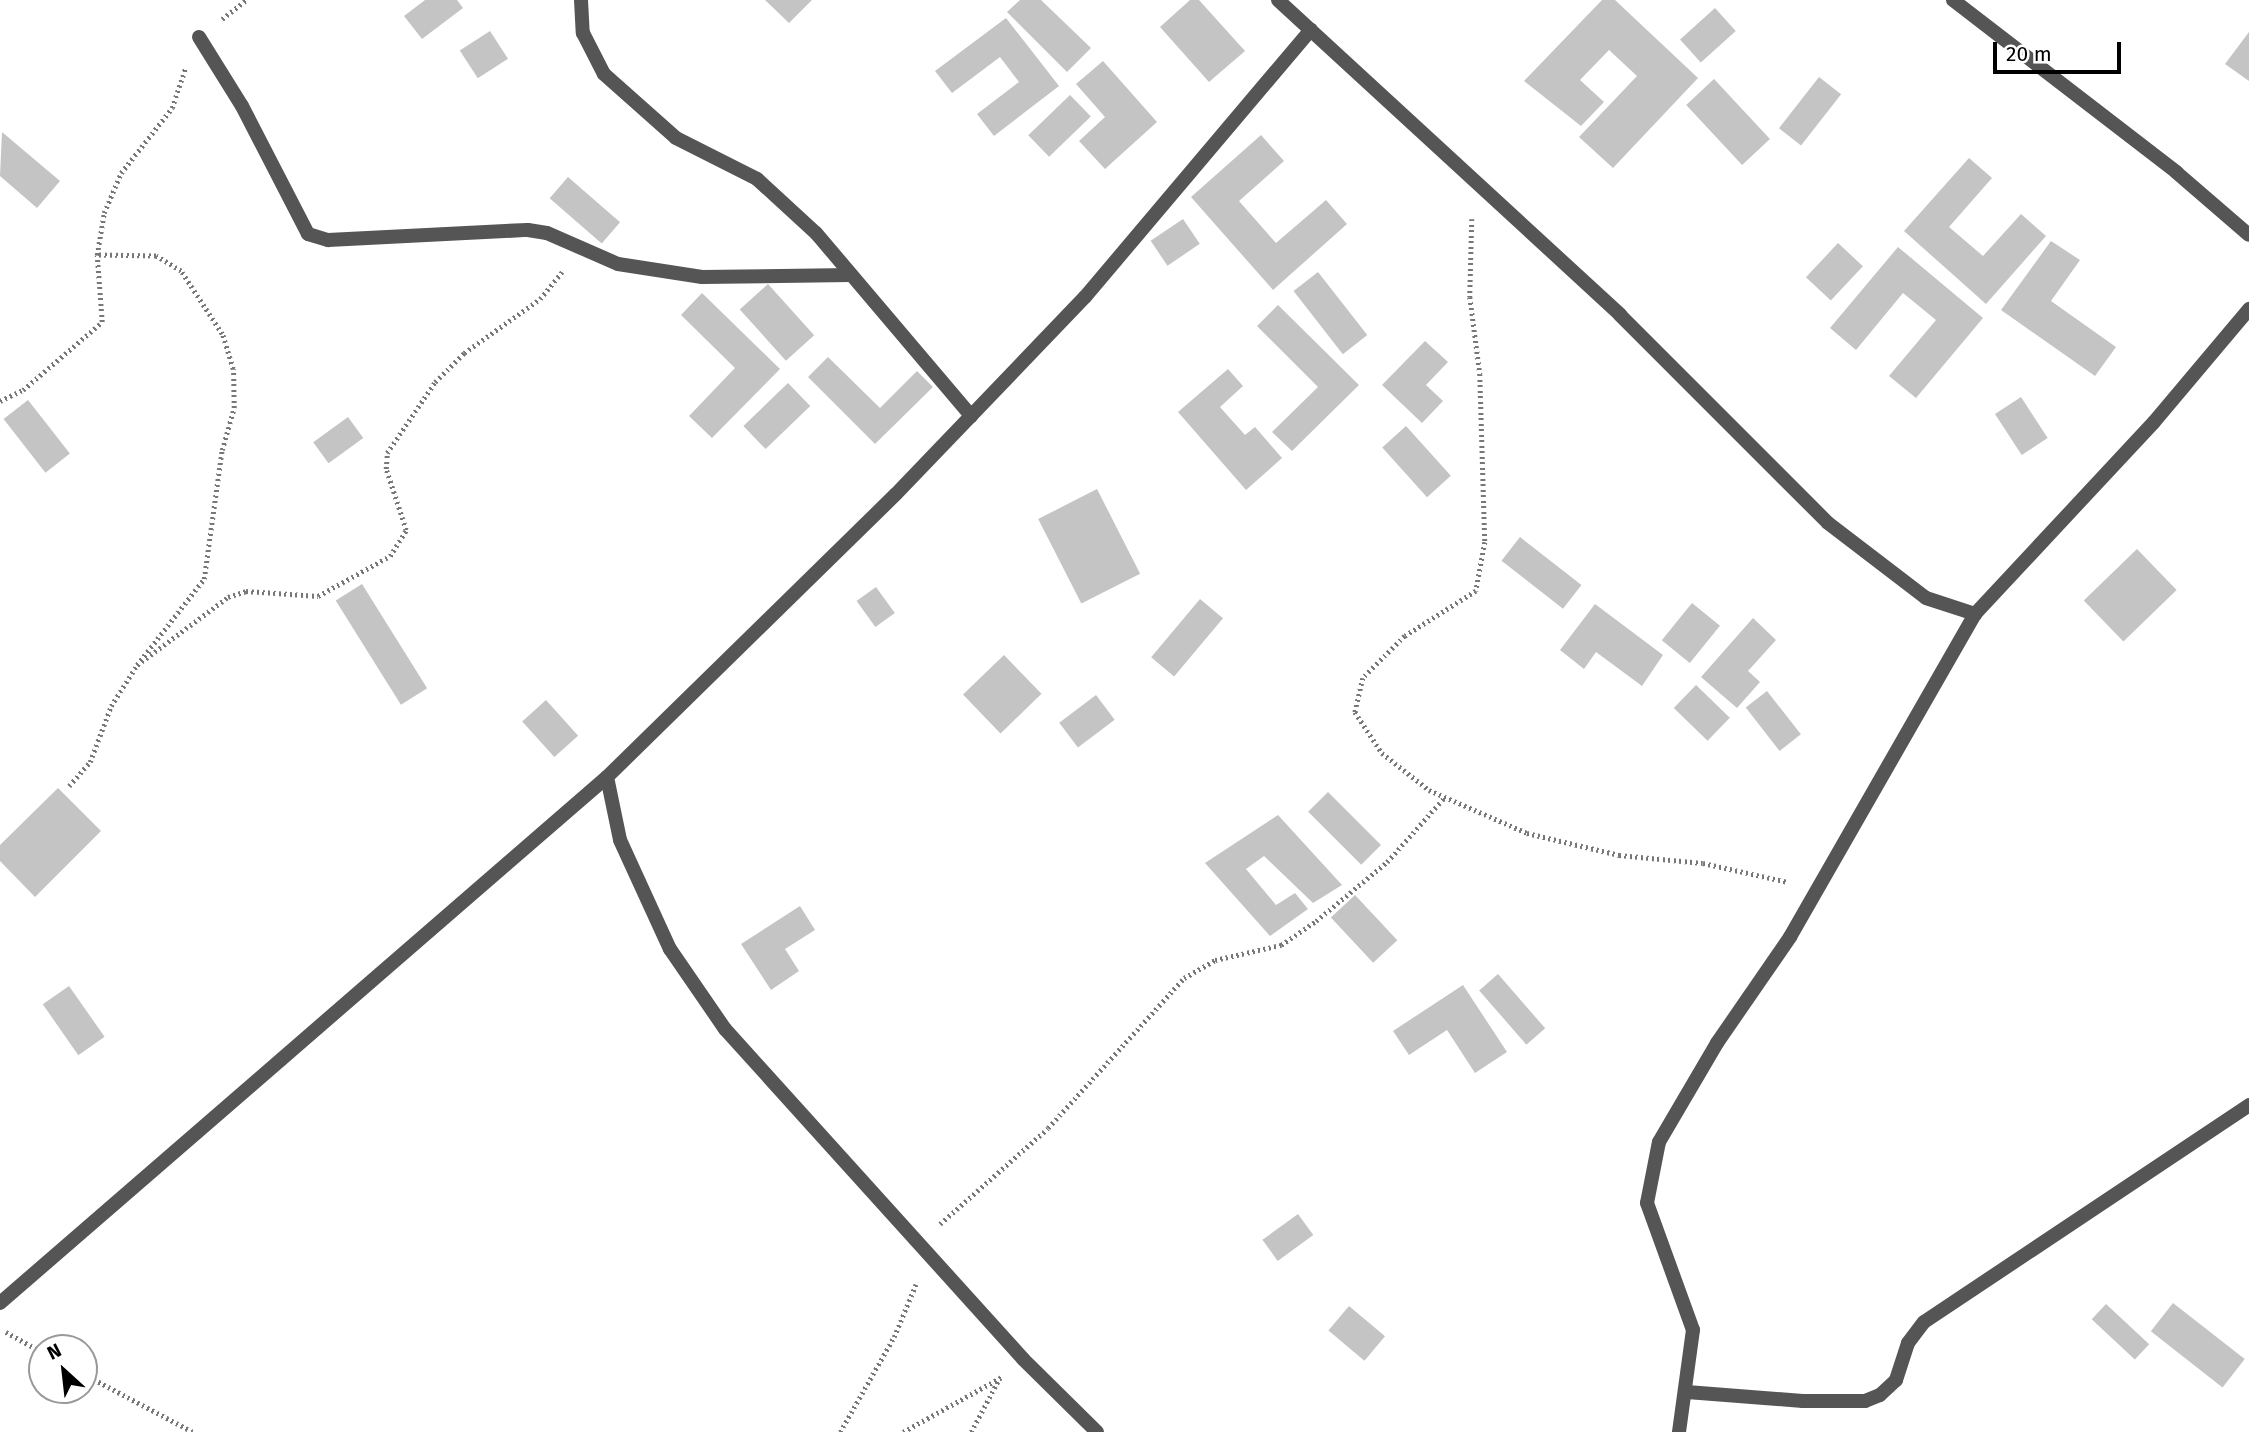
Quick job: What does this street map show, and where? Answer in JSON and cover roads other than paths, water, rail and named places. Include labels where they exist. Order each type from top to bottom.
[{"type":"street","points":[[581,0],[583,33],[604,74],[631,103],[676,138],[757,179],[817,233],[971,416]]},
{"type":"street","points":[[1278,0],[1629,325],[1828,523],[1926,598],[1975,614]]},
{"type":"street","points":[[1953,0],[2176,172],[2249,235]]},
{"type":"street","points":[[0,1303],[607,777],[971,416],[1085,297],[1311,30]]},
{"type":"street","points":[[199,37],[242,106],[307,234],[328,240],[528,230],[547,233],[569,245],[618,264],[702,277],[851,275]]},
{"type":"street","points":[[1679,1432],[1687,1392],[1693,1330],[1647,1203],[1659,1142],[1817,888],[1975,614],[2154,422],[2249,309]]},
{"type":"street","points":[[607,777],[620,839],[670,949],[725,1029],[1027,1363],[1097,1432]]},
{"type":"street","points":[[1687,1392],[1803,1401],[1866,1401],[1880,1395],[1896,1380],[1909,1343],[1924,1322],[2249,1105]]}]
